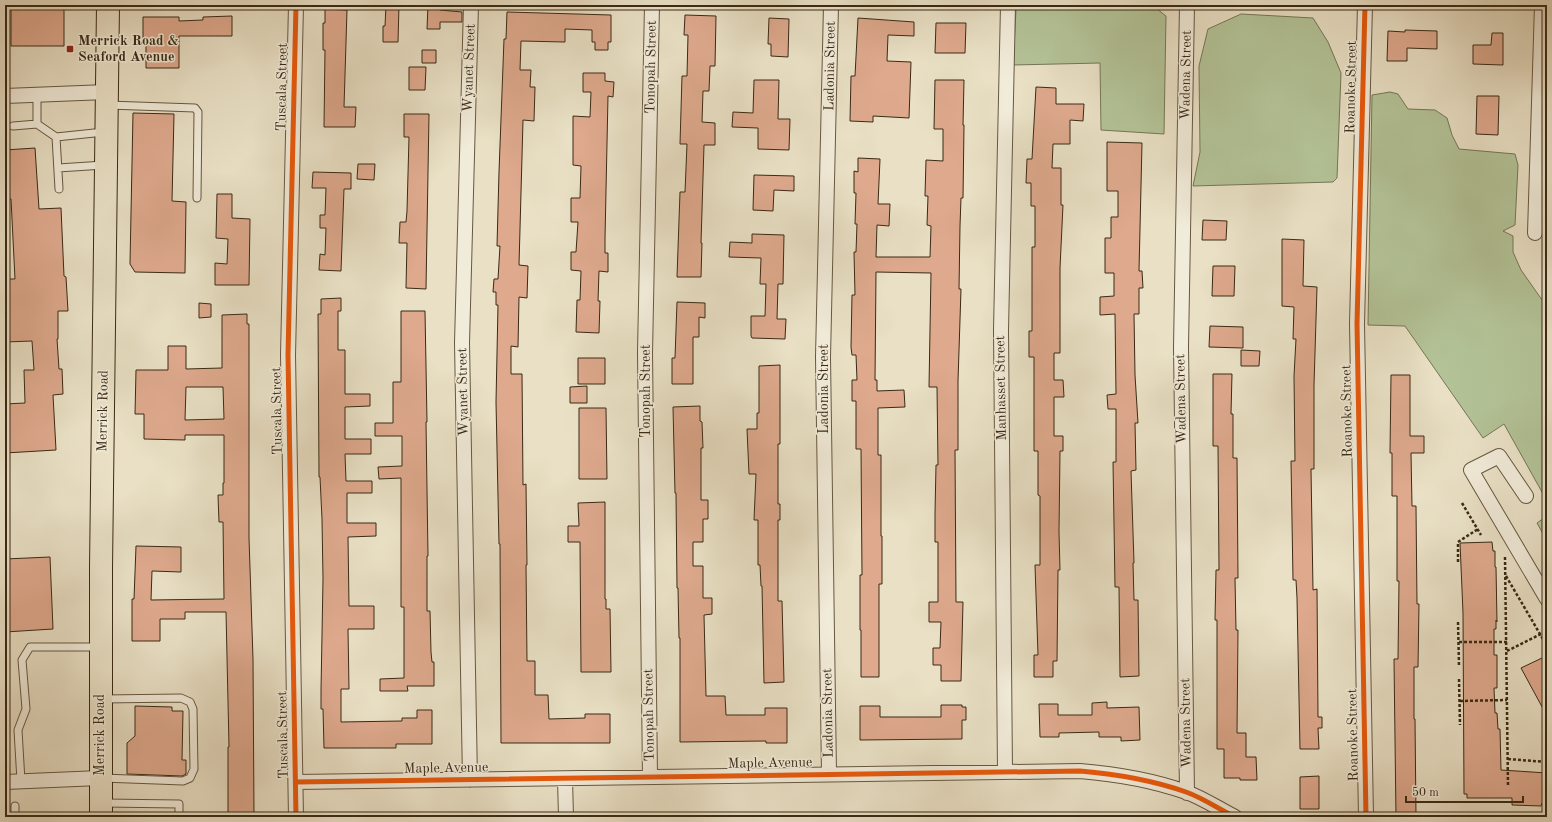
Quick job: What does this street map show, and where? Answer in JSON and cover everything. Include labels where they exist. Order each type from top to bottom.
[{"type":"main road","name":"Merrick Road","points":[[101,810],[100,647],[108,5]]},
{"type":"street","name":"Tuscala Street","points":[[296,5],[288,355],[296,817]]},
{"type":"street","name":"Wyanet Street","points":[[470,780],[462,343],[471,5]]},
{"type":"street","name":"Tonopah Street","points":[[650,777],[645,353],[652,5]]},
{"type":"street","name":"Ladonia Street","points":[[829,774],[823,357],[832,5]]},
{"type":"street","name":"Manhasset Street","points":[[1005,772],[1001,330],[1008,5]]},
{"type":"street","name":"Wadena Street","points":[[1187,5],[1181,347],[1187,793]]},
{"type":"street","name":"Roanoke Street","points":[[1365,5],[1357,324],[1366,817]]},
{"type":"street","points":[[1535,233],[1542,5]]},
{"type":"street","points":[[5,96],[37,95],[107,98]]},
{"type":"street","points":[[1526,496],[1499,456],[1471,470],[1547,599]]},
{"type":"street","name":"Maple Avenue","points":[[296,782],[1080,771],[1112,774],[1148,781],[1187,793],[1235,817]]},
{"type":"street","points":[[5,782],[100,778]]},
{"type":"street","points":[[565,779],[566,817]]},
{"type":"lane","points":[[37,95],[38,124]]},
{"type":"lane","points":[[107,98],[195,108],[198,112],[197,198]]},
{"type":"lane","points":[[13,126],[38,124],[56,137],[107,131]]},
{"type":"lane","points":[[56,137],[59,189]]},
{"type":"lane","points":[[58,168],[106,165]]},
{"type":"lane","points":[[21,781],[18,730],[26,709],[22,660],[30,647],[100,647]]},
{"type":"lane","points":[[100,699],[181,698],[190,702],[193,709],[194,769],[190,778],[183,781],[100,778]]},
{"type":"lane","points":[[101,810],[179,804],[179,817]]},
{"type":"lane","points":[[15,806],[15,817]]},
{"type":"path","points":[[1462,503],[1482,535]]},
{"type":"path","points":[[1458,562],[1458,542],[1478,529]]},
{"type":"path","points":[[1505,556],[1508,786]]},
{"type":"path","points":[[1506,576],[1547,646]]},
{"type":"path","points":[[1458,622],[1459,666]]},
{"type":"path","points":[[1507,651],[1541,634]]},
{"type":"path","points":[[1459,642],[1507,642]]},
{"type":"path","points":[[1459,679],[1460,725]]},
{"type":"path","points":[[1460,701],[1507,700]]},
{"type":"path","points":[[1543,723],[1547,730]]},
{"type":"path","points":[[1508,759],[1546,762],[1547,756]]},
{"type":"green space","points":[[1018,5],[1152,5],[1166,16],[1164,134],[1101,130],[1100,63],[1013,65],[1016,10]]},
{"type":"green space","points":[[1241,14],[1313,18],[1328,42],[1341,73],[1337,178],[1333,182],[1193,186],[1200,152],[1199,66],[1208,29]]},
{"type":"green space","points":[[1390,92],[1398,94],[1408,109],[1435,110],[1447,118],[1452,135],[1459,149],[1515,154],[1518,165],[1515,225],[1503,231],[1513,236],[1513,252],[1521,270],[1547,307],[1547,501],[1504,424],[1483,438],[1405,326],[1368,325],[1372,95]]},
{"type":"green space","points":[[1547,516],[1547,541],[1537,523]]},
{"type":"building","points":[[11,5],[64,5],[64,46],[11,46]]},
{"type":"building","points":[[386,5],[399,5],[398,42],[383,42],[383,26],[385,26]]},
{"type":"building","points":[[428,5],[440,5],[440,10],[462,12],[462,22],[440,22],[440,29],[427,29]]},
{"type":"building","points":[[325,9],[347,10],[344,107],[356,107],[355,127],[324,127],[325,50],[323,50],[323,23],[325,23]]},
{"type":"building","points":[[507,12],[611,15],[611,42],[608,42],[608,50],[595,50],[595,42],[592,42],[592,30],[565,29],[565,42],[521,41],[520,70],[531,70],[530,87],[535,87],[534,121],[523,120],[519,265],[528,266],[527,298],[519,297],[518,347],[511,346],[511,374],[522,374],[523,485],[526,484],[527,661],[535,661],[535,695],[548,695],[549,719],[585,718],[585,714],[610,714],[610,743],[501,743],[500,544],[496,402],[498,305],[496,305],[496,292],[493,292],[494,279],[498,279],[500,246],[497,246],[499,172],[504,39],[506,39]]},
{"type":"building","points":[[685,15],[716,16],[715,66],[710,66],[709,91],[703,91],[702,122],[715,123],[715,145],[704,145],[701,277],[677,277],[680,192],[685,192],[687,144],[680,144],[682,76],[687,76],[688,35],[684,35]]},
{"type":"building","points":[[232,16],[232,36],[179,36],[179,68],[146,68],[146,41],[143,40],[143,17],[179,17],[179,21],[203,20],[203,17]]},
{"type":"building","points":[[769,18],[789,19],[788,57],[771,56],[771,44],[768,44]]},
{"type":"building","points":[[858,18],[914,22],[914,36],[888,35],[887,61],[911,62],[909,118],[873,116],[873,122],[850,121],[851,76],[855,76]]},
{"type":"building","points":[[936,23],[966,23],[965,53],[935,53]]},
{"type":"building","points":[[1405,30],[1437,31],[1437,49],[1407,48],[1407,61],[1387,61],[1388,31],[1405,32]]},
{"type":"building","points":[[1492,33],[1503,33],[1503,65],[1473,64],[1473,45],[1491,45]]},
{"type":"building","points":[[422,50],[436,50],[436,63],[422,63]]},
{"type":"building","points":[[409,67],[426,67],[425,90],[409,90]]},
{"type":"building","points":[[583,73],[605,73],[605,81],[614,82],[613,97],[608,96],[605,253],[608,253],[608,272],[599,271],[599,333],[576,332],[577,300],[580,300],[581,271],[571,270],[571,252],[576,252],[578,222],[571,222],[571,198],[580,198],[581,166],[573,165],[573,116],[590,117],[591,92],[583,92]]},
{"type":"building","points":[[754,80],[779,80],[778,119],[790,119],[789,150],[758,149],[758,128],[732,127],[733,112],[753,113]]},
{"type":"building","points":[[935,80],[964,80],[963,198],[961,198],[960,226],[959,289],[961,289],[958,381],[958,450],[955,450],[956,602],[963,602],[961,681],[941,681],[941,665],[933,665],[933,648],[940,648],[941,622],[929,622],[929,602],[938,602],[938,542],[935,542],[936,465],[938,465],[937,387],[929,387],[931,273],[876,272],[875,380],[877,380],[877,391],[904,390],[905,407],[878,408],[878,455],[881,455],[882,536],[882,584],[879,584],[879,677],[861,677],[861,449],[856,449],[856,401],[852,401],[852,380],[857,380],[856,355],[852,355],[851,347],[852,295],[855,295],[854,252],[856,252],[857,224],[855,224],[856,193],[854,193],[854,171],[858,172],[858,158],[880,159],[878,204],[890,204],[889,226],[877,225],[876,257],[930,257],[931,226],[927,225],[928,196],[925,196],[926,160],[943,161],[943,129],[934,129]]},
{"type":"building","points":[[1036,87],[1056,88],[1056,104],[1084,104],[1083,121],[1070,120],[1070,144],[1053,144],[1052,168],[1061,168],[1061,205],[1063,205],[1060,268],[1060,353],[1054,353],[1054,380],[1063,380],[1064,397],[1054,397],[1054,436],[1063,436],[1063,451],[1060,451],[1060,570],[1058,570],[1057,661],[1053,661],[1053,677],[1034,677],[1034,655],[1038,655],[1035,565],[1040,565],[1040,496],[1038,495],[1038,451],[1034,451],[1034,357],[1029,357],[1029,331],[1032,331],[1032,247],[1035,247],[1035,206],[1031,206],[1031,183],[1026,183],[1027,159],[1032,159]]},
{"type":"building","points":[[1477,96],[1499,96],[1498,135],[1476,134]]},
{"type":"building","points":[[133,113],[174,114],[172,201],[186,202],[185,273],[135,272],[130,264]]},
{"type":"building","points":[[404,114],[429,114],[426,289],[406,288],[407,243],[399,243],[400,222],[406,222],[407,211],[409,137],[404,137]]},
{"type":"building","points":[[1107,142],[1142,143],[1139,271],[1142,271],[1143,288],[1139,288],[1139,314],[1134,314],[1135,375],[1138,423],[1135,423],[1136,470],[1131,471],[1134,600],[1138,600],[1139,676],[1120,677],[1119,587],[1115,587],[1113,462],[1116,462],[1116,409],[1108,409],[1107,395],[1116,394],[1115,314],[1100,315],[1100,297],[1114,296],[1114,273],[1105,273],[1105,238],[1111,238],[1111,217],[1118,217],[1118,191],[1107,191]]},
{"type":"building","points":[[35,148],[39,209],[61,208],[64,276],[66,277],[68,311],[58,311],[57,339],[59,369],[62,369],[63,394],[53,395],[56,450],[5,453],[5,404],[25,403],[24,370],[34,370],[32,341],[5,342],[5,315],[7,315],[6,279],[15,279],[11,199],[8,199],[5,150]]},
{"type":"building","points":[[358,164],[375,164],[374,180],[357,179]]},
{"type":"building","points":[[313,172],[351,173],[351,189],[344,189],[341,271],[319,270],[320,254],[325,255],[326,228],[320,228],[320,215],[325,215],[326,188],[312,188]]},
{"type":"building","points":[[754,175],[794,176],[794,191],[774,190],[773,211],[753,210]]},
{"type":"building","points":[[217,194],[232,194],[232,218],[250,219],[249,285],[215,285],[215,263],[227,264],[228,239],[216,238]]},
{"type":"building","points":[[1203,220],[1227,221],[1226,240],[1202,240]]},
{"type":"building","points":[[752,234],[784,235],[783,284],[778,284],[777,319],[786,319],[785,339],[752,338],[751,336],[751,316],[765,316],[766,284],[760,284],[761,258],[729,257],[730,242],[752,243]]},
{"type":"building","points":[[1282,239],[1304,240],[1303,286],[1317,287],[1314,385],[1314,469],[1311,469],[1313,590],[1317,589],[1318,717],[1322,717],[1322,728],[1318,728],[1319,749],[1300,749],[1297,598],[1296,580],[1293,580],[1291,461],[1295,461],[1294,376],[1296,339],[1293,339],[1294,307],[1282,306]]},
{"type":"building","points":[[1213,266],[1235,266],[1234,296],[1212,296]]},
{"type":"building","points":[[341,298],[341,311],[338,311],[338,350],[345,350],[345,394],[370,394],[370,406],[345,407],[345,439],[371,439],[371,454],[345,454],[346,481],[372,481],[372,493],[347,493],[347,523],[376,523],[376,536],[348,537],[349,606],[374,606],[374,629],[348,629],[349,689],[341,689],[341,722],[402,721],[402,718],[417,718],[417,710],[432,710],[432,744],[396,744],[396,748],[324,748],[323,709],[321,709],[323,579],[322,519],[319,477],[318,314],[321,314],[321,299]]},
{"type":"building","points":[[677,302],[705,303],[705,318],[699,317],[699,337],[693,337],[693,384],[672,384],[672,358],[675,358]]},
{"type":"building","points":[[199,303],[211,304],[211,317],[199,318]]},
{"type":"building","points":[[401,311],[425,311],[428,556],[427,611],[430,611],[431,652],[432,662],[434,662],[434,686],[407,686],[408,691],[380,691],[380,679],[404,678],[404,607],[401,607],[401,478],[379,479],[378,467],[402,466],[402,436],[375,436],[375,423],[393,423],[393,382],[401,382]]},
{"type":"building","points":[[247,314],[247,324],[249,324],[249,538],[253,659],[254,817],[228,817],[229,747],[226,612],[185,612],[185,619],[160,619],[160,641],[132,641],[132,599],[134,599],[136,546],[181,547],[181,572],[152,571],[151,600],[224,599],[223,522],[219,522],[218,495],[223,495],[224,435],[185,435],[185,440],[144,439],[144,414],[135,414],[136,370],[168,370],[168,346],[186,346],[186,369],[222,368],[222,315]],"holes":[[[186,387],[223,387],[224,419],[185,420]]]},
{"type":"building","points":[[1210,326],[1243,327],[1243,348],[1209,347]]},
{"type":"building","points":[[1241,350],[1260,351],[1259,366],[1241,366]]},
{"type":"building","points":[[578,358],[605,358],[605,384],[578,384]]},
{"type":"building","points":[[780,365],[780,444],[778,444],[778,504],[780,504],[780,520],[778,520],[778,601],[782,601],[784,682],[764,683],[762,586],[760,565],[758,565],[758,520],[754,520],[756,474],[749,474],[747,429],[757,429],[757,413],[759,413],[759,366]]},
{"type":"building","points":[[1213,374],[1232,374],[1231,414],[1233,414],[1233,458],[1237,458],[1238,578],[1235,578],[1236,630],[1238,630],[1237,733],[1246,733],[1246,757],[1256,757],[1257,780],[1224,778],[1224,749],[1217,749],[1217,620],[1215,620],[1216,570],[1219,570],[1218,446],[1213,446]]},
{"type":"building","points":[[1391,375],[1410,375],[1410,436],[1424,436],[1424,453],[1411,453],[1412,506],[1416,506],[1417,604],[1419,604],[1418,667],[1414,667],[1416,817],[1396,817],[1394,659],[1398,659],[1399,581],[1397,581],[1397,496],[1392,496],[1392,453],[1390,453]]},
{"type":"building","points":[[587,386],[587,403],[570,403],[570,387]]},
{"type":"building","points":[[700,406],[703,448],[701,448],[701,500],[708,500],[708,519],[703,519],[703,542],[693,542],[693,566],[703,566],[703,598],[712,598],[712,614],[704,615],[706,696],[725,696],[726,715],[765,715],[765,708],[787,708],[787,743],[766,743],[766,741],[680,742],[680,638],[677,588],[673,407]]},
{"type":"building","points":[[579,408],[606,408],[607,479],[579,479]]},
{"type":"building","points":[[605,502],[605,599],[606,609],[610,609],[611,672],[581,672],[580,542],[568,542],[568,526],[579,526],[578,503]]},
{"type":"building","points":[[1492,542],[1493,551],[1495,551],[1496,567],[1497,622],[1496,620],[1496,629],[1494,629],[1494,655],[1497,655],[1497,688],[1494,688],[1495,713],[1497,713],[1498,729],[1500,729],[1501,770],[1547,773],[1547,803],[1542,803],[1541,806],[1512,805],[1512,798],[1467,798],[1467,794],[1464,794],[1463,613],[1460,543]]},
{"type":"building","points":[[50,557],[53,629],[5,632],[5,559]]},
{"type":"building","points":[[1542,658],[1547,668],[1547,716],[1521,668]]},
{"type":"building","points":[[1107,702],[1107,708],[1139,707],[1140,740],[1121,741],[1121,737],[1099,737],[1099,732],[1059,733],[1059,737],[1040,737],[1039,704],[1058,704],[1058,715],[1092,715],[1092,703]]},
{"type":"building","points":[[941,705],[962,705],[962,707],[966,707],[966,720],[962,720],[962,739],[860,740],[860,706],[880,706],[880,717],[941,717]]},
{"type":"building","points":[[135,706],[172,707],[172,711],[183,711],[182,760],[186,760],[186,774],[182,776],[127,774],[127,743],[135,736]]},
{"type":"building","points":[[1319,776],[1319,809],[1300,809],[1300,777]]},
{"type":"cycle path","points":[[296,5],[288,355],[296,817]]},
{"type":"cycle path","points":[[1365,5],[1357,324],[1366,817]]},
{"type":"cycle path","points":[[296,782],[1080,771],[1134,778],[1160,784],[1199,797],[1235,817]]},
{"type":"place","name":"Merrick Road & Seaford Avenue","points":[[70,49]]}]
